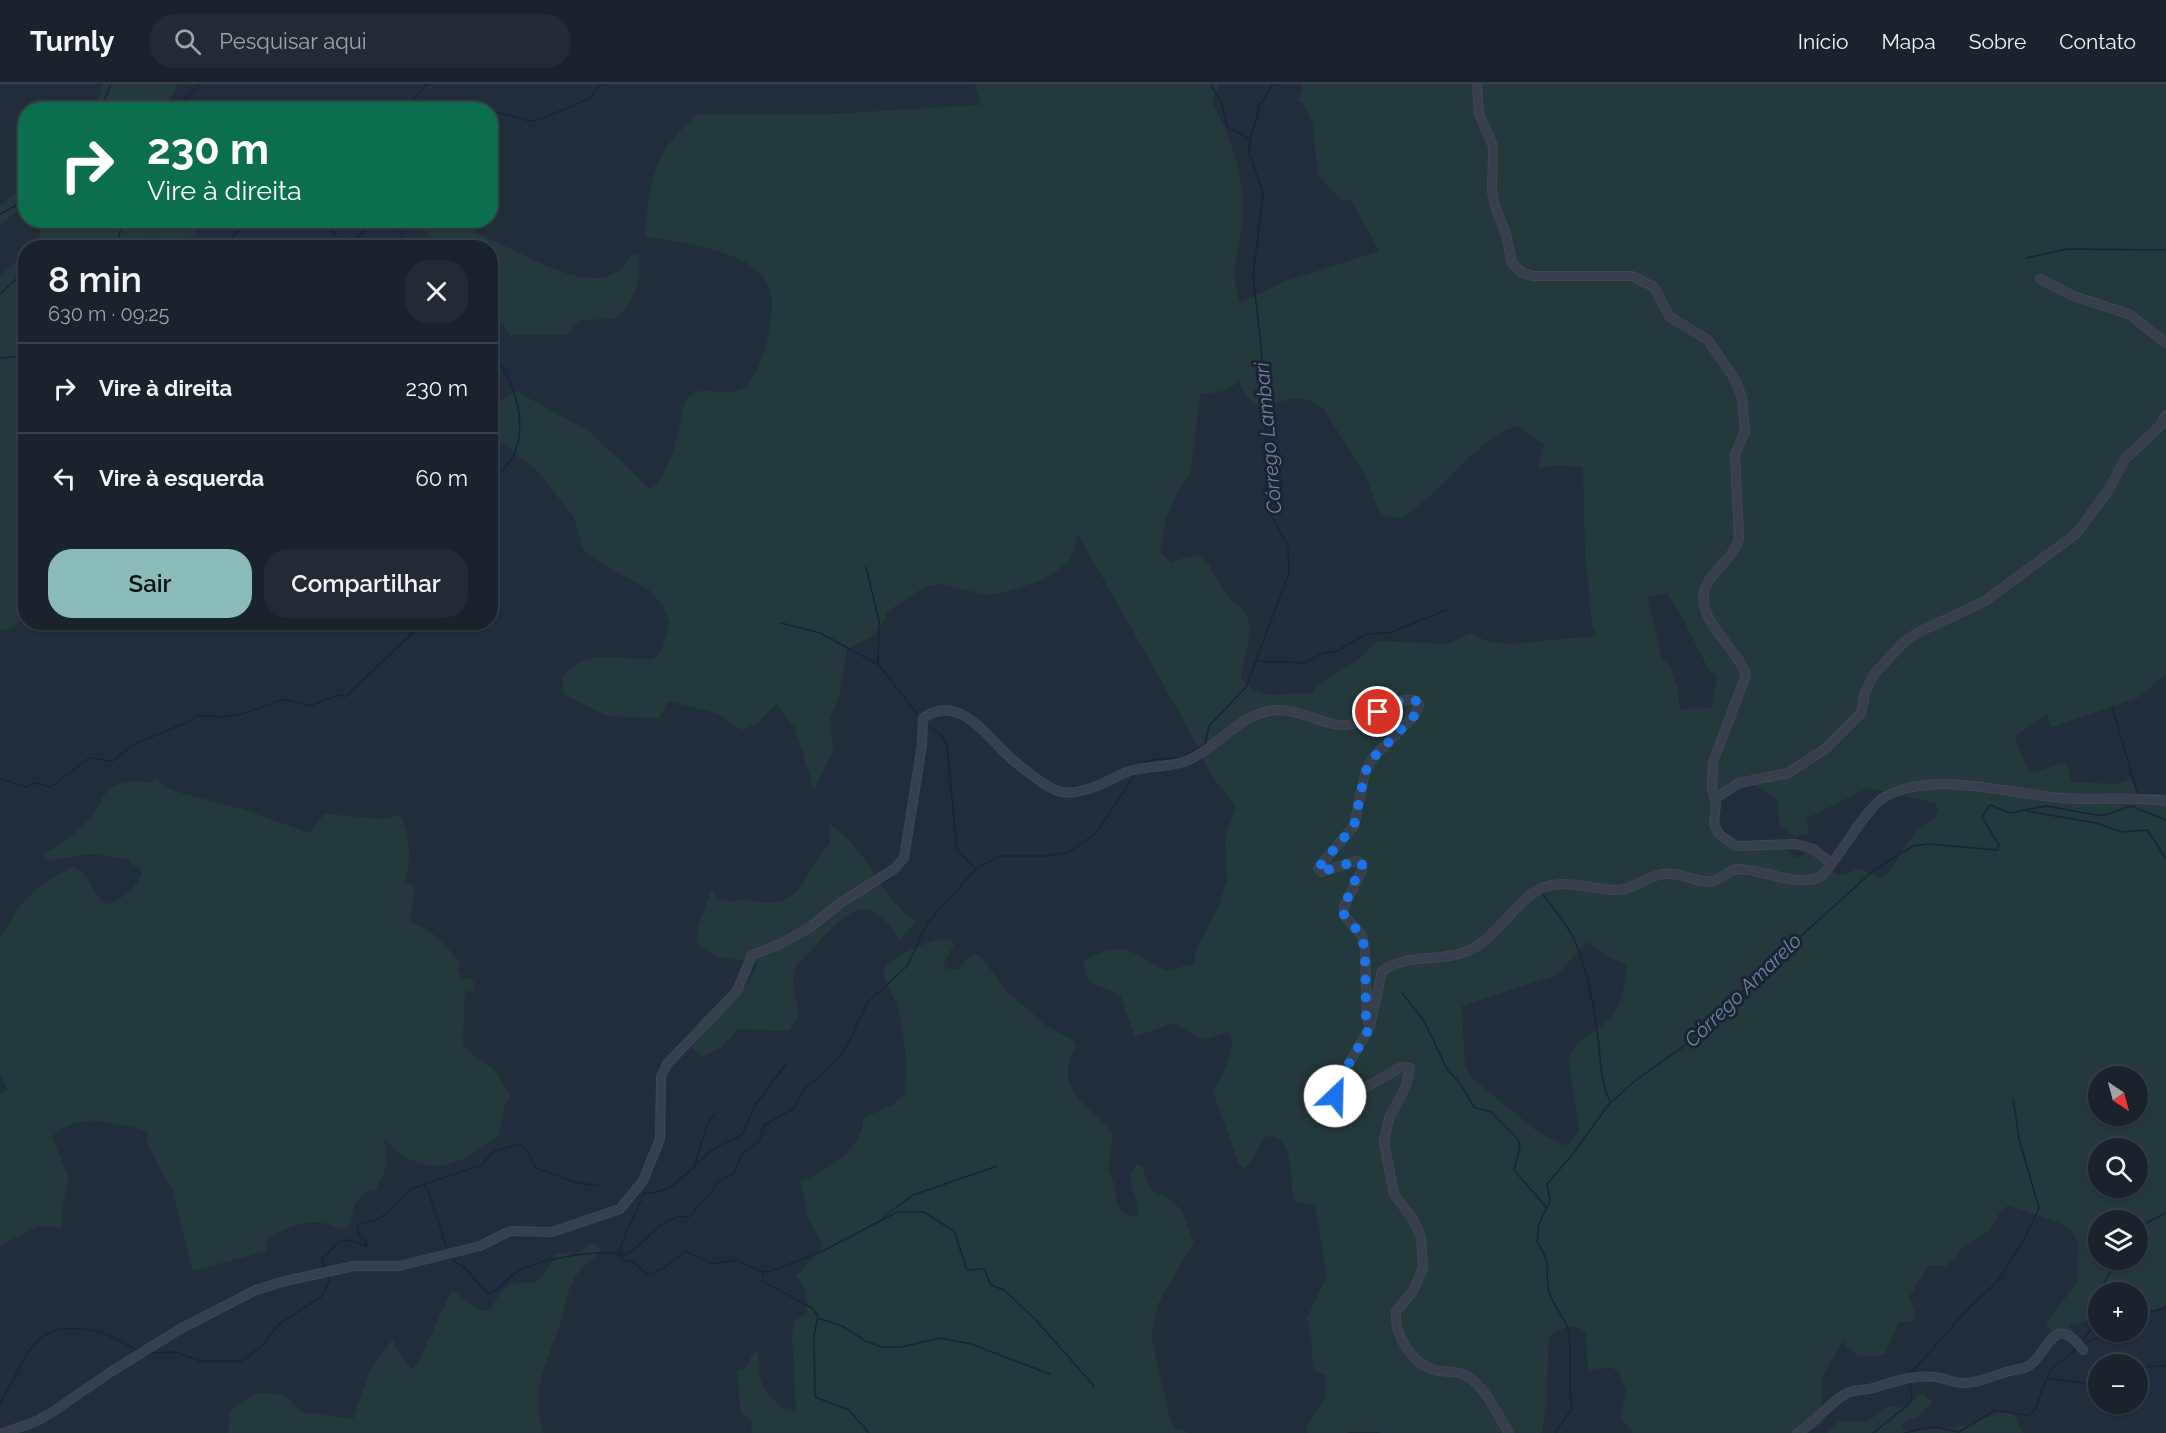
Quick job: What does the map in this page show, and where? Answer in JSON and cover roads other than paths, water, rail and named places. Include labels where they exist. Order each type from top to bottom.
[{"type":"street","points":[[1477,84],[1479,114],[1493,146],[1492,191],[1506,234],[1512,263],[1521,272],[1532,276],[1621,275],[1632,276],[1654,287],[1670,317],[1708,340],[1739,387],[1745,431],[1736,455],[1739,538],[1736,550],[1716,568],[1704,591],[1705,608],[1711,621],[1743,665],[1746,675],[1713,762],[1712,787],[1716,798],[1714,824],[1719,834],[1736,846],[1796,844],[1813,849],[1831,863]]},
{"type":"street","points":[[2040,279],[2073,296],[2129,314],[2166,343]]},
{"type":"street","points":[[1716,798],[1739,783],[1788,773],[1825,748],[1861,713],[1865,692],[1875,673],[1904,642],[1917,633],[1985,601],[2076,534],[2108,491],[2125,459],[2159,427],[2166,415]]},
{"type":"street","points":[[3,1433],[45,1416],[180,1329],[256,1290],[285,1281],[354,1266],[399,1266],[480,1246],[510,1231],[552,1232],[620,1209],[643,1181],[660,1139],[661,1077],[667,1064],[737,991],[752,955],[780,944],[813,926],[839,904],[894,869],[904,858],[922,745],[923,718],[936,711],[955,712],[974,721],[984,728],[1003,751],[1047,785],[1063,792],[1102,786],[1130,771],[1178,764],[1197,756],[1225,732],[1267,711],[1293,711],[1343,726],[1367,719],[1398,702],[1407,699],[1415,700],[1419,705],[1415,715],[1380,749],[1368,767],[1354,826],[1318,868],[1321,872],[1357,861],[1362,864],[1362,870],[1344,907],[1344,915],[1362,936],[1365,951],[1366,1017],[1370,1027]]},
{"type":"street","points":[[1509,1433],[1480,1388],[1459,1372],[1436,1371],[1414,1359],[1398,1329],[1396,1312],[1419,1280],[1423,1268],[1424,1252],[1413,1220],[1394,1194],[1384,1142],[1389,1118],[1406,1086],[1410,1068],[1401,1067],[1346,1099],[1340,1101],[1335,1096],[1339,1081],[1370,1027],[1382,971],[1412,959],[1445,957],[1474,949],[1506,922],[1528,898],[1544,887],[1561,884],[1616,890],[1664,874],[1710,881],[1735,869],[1812,879],[1824,874],[1872,808],[1896,792],[1938,784],[1987,786],[2060,798],[2166,801]]},
{"type":"street","points":[[1797,1433],[1848,1393],[1906,1377],[1936,1377],[1963,1383],[2003,1371],[2025,1368],[2032,1366],[2049,1339],[2057,1335],[2065,1334],[2073,1337],[2083,1350]]},
{"type":"waterway","points":[[103,102],[111,84]]},
{"type":"waterway","points":[[182,102],[200,84]]},
{"type":"waterway","points":[[412,102],[427,84]]},
{"type":"waterway","points":[[498,112],[529,121],[541,119],[589,99],[601,84]]},
{"type":"waterway","points":[[1211,84],[1222,105],[1227,126],[1249,139]]},
{"type":"waterway","name":"Córrego Lambari","points":[[1143,764],[1150,760],[1183,757],[1205,744],[1209,726],[1246,687],[1289,573],[1288,546],[1270,514],[1261,345],[1253,277],[1263,193],[1249,153],[1250,140],[1260,105],[1273,84]]},
{"type":"waterway","points":[[0,214],[18,204]]},
{"type":"waterway","points":[[118,240],[121,228]]},
{"type":"waterway","points":[[231,240],[241,229],[246,228]]},
{"type":"waterway","points":[[330,228],[339,240]]},
{"type":"waterway","points":[[352,240],[366,228]]},
{"type":"waterway","points":[[399,228],[403,240]]},
{"type":"waterway","points":[[2026,258],[2067,249],[2166,250]]},
{"type":"waterway","points":[[0,294],[18,277]]},
{"type":"waterway","points":[[0,358],[18,357]]},
{"type":"waterway","points":[[498,361],[512,387],[520,430],[513,457],[498,474]]},
{"type":"waterway","points":[[866,567],[879,621],[878,664]]},
{"type":"waterway","points":[[1256,661],[1305,663],[1323,653],[1337,651],[1366,634],[1392,632],[1446,610]]},
{"type":"waterway","points":[[781,623],[820,633],[879,665],[921,719]]},
{"type":"waterway","points":[[0,779],[27,787],[33,783],[51,787],[89,758],[113,761],[132,745],[193,720],[197,715],[220,717],[242,714],[284,699],[310,706],[338,695],[345,697],[416,630]]},
{"type":"waterway","points":[[2112,707],[2138,795]]},
{"type":"waterway","points":[[926,724],[941,735],[947,745],[957,850],[976,869]]},
{"type":"waterway","name":"Córrego Lambari","points":[[620,1255],[635,1249],[668,1221],[678,1217],[689,1217],[718,1181],[733,1174],[742,1154],[760,1141],[763,1126],[794,1108],[805,1088],[829,1068],[845,1049],[868,1002],[907,966],[928,922],[978,867],[1000,856],[1045,856],[1069,852],[1096,833],[1136,773]]},
{"type":"waterway","name":"Córrego Amarelo","points":[[1555,1433],[1572,1408],[1570,1342],[1567,1327],[1549,1291],[1546,1258],[1537,1242],[1539,1224],[1550,1201],[1547,1184],[1572,1155],[1609,1104],[1636,1080],[1701,1034],[1726,1011],[1748,984],[1874,870],[1913,846],[1928,844],[1997,850],[1999,845],[1982,817],[1990,805],[2010,813],[2046,806],[2096,815],[2106,815],[2131,806],[2166,820]]},
{"type":"waterway","points":[[2027,811],[2096,823],[2121,832],[2147,830],[2166,858]]},
{"type":"waterway","points":[[1542,893],[1573,938],[1584,965],[1594,1011],[1603,1078],[1610,1102]]},
{"type":"waterway","points":[[1402,993],[1424,1021],[1448,1071],[1460,1083],[1474,1107],[1491,1112],[1518,1139],[1520,1147],[1514,1170],[1547,1208]]},
{"type":"waterway","points":[[620,1254],[622,1243],[644,1193],[666,1189],[683,1177],[707,1154],[742,1135],[756,1104],[786,1064]]},
{"type":"waterway","points":[[1909,1375],[1969,1308],[1998,1281],[2025,1237],[2039,1208],[2019,1139],[2013,1098]]},
{"type":"waterway","points":[[694,1168],[707,1124],[715,1114]]},
{"type":"waterway","points":[[325,1268],[322,1260],[339,1241],[350,1240],[367,1246],[365,1240],[359,1236],[357,1225],[384,1215],[411,1189],[482,1165],[493,1152],[519,1144],[524,1146],[536,1168],[575,1182],[599,1186]]},
{"type":"waterway","points":[[883,1217],[913,1195],[997,1166]]},
{"type":"waterway","points":[[424,1184],[433,1204],[447,1250]]},
{"type":"waterway","points":[[449,1257],[466,1269],[488,1294],[497,1290],[513,1275],[527,1267],[594,1253],[618,1254],[622,1259],[635,1263],[647,1275],[664,1268],[685,1251],[713,1264],[736,1260],[762,1272],[769,1272],[823,1251],[897,1212],[924,1212],[954,1231],[967,1270],[984,1269],[991,1285],[1004,1290],[1035,1319],[1094,1386]]},
{"type":"waterway","points":[[2148,1222],[2166,1213]]},
{"type":"waterway","points":[[2081,1344],[2095,1322],[2096,1298],[2111,1270]]},
{"type":"waterway","points":[[764,1273],[762,1281],[812,1308],[818,1316],[814,1336],[815,1397],[849,1410],[869,1433]]},
{"type":"waterway","name":"Córrego Lambari","points":[[147,1353],[175,1352],[200,1361],[242,1361],[262,1346],[279,1324],[321,1297],[329,1281],[328,1276]]},
{"type":"waterway","points":[[2148,1313],[2166,1308]]},
{"type":"waterway","points":[[818,1318],[844,1327],[865,1341],[882,1347],[901,1347],[940,1338],[971,1344],[1050,1374]]},
{"type":"waterway","name":"Córrego Lambari","points":[[0,1404],[27,1355],[47,1334],[61,1329],[102,1333],[140,1351]]},
{"type":"waterway","points":[[2083,1344],[2088,1342]]},
{"type":"waterway","points":[[1904,1433],[1933,1427],[1959,1432],[1995,1410],[2029,1416],[2035,1409],[2050,1370],[2078,1348]]},
{"type":"waterway","points":[[2148,1367],[2166,1366]]},
{"type":"waterway","points":[[2047,1378],[2088,1384]]},
{"type":"waterway","points":[[1873,1433],[1908,1405],[1912,1398],[1909,1380]]},
{"type":"waterway","points":[[1349,1433],[1379,1433]]}]
